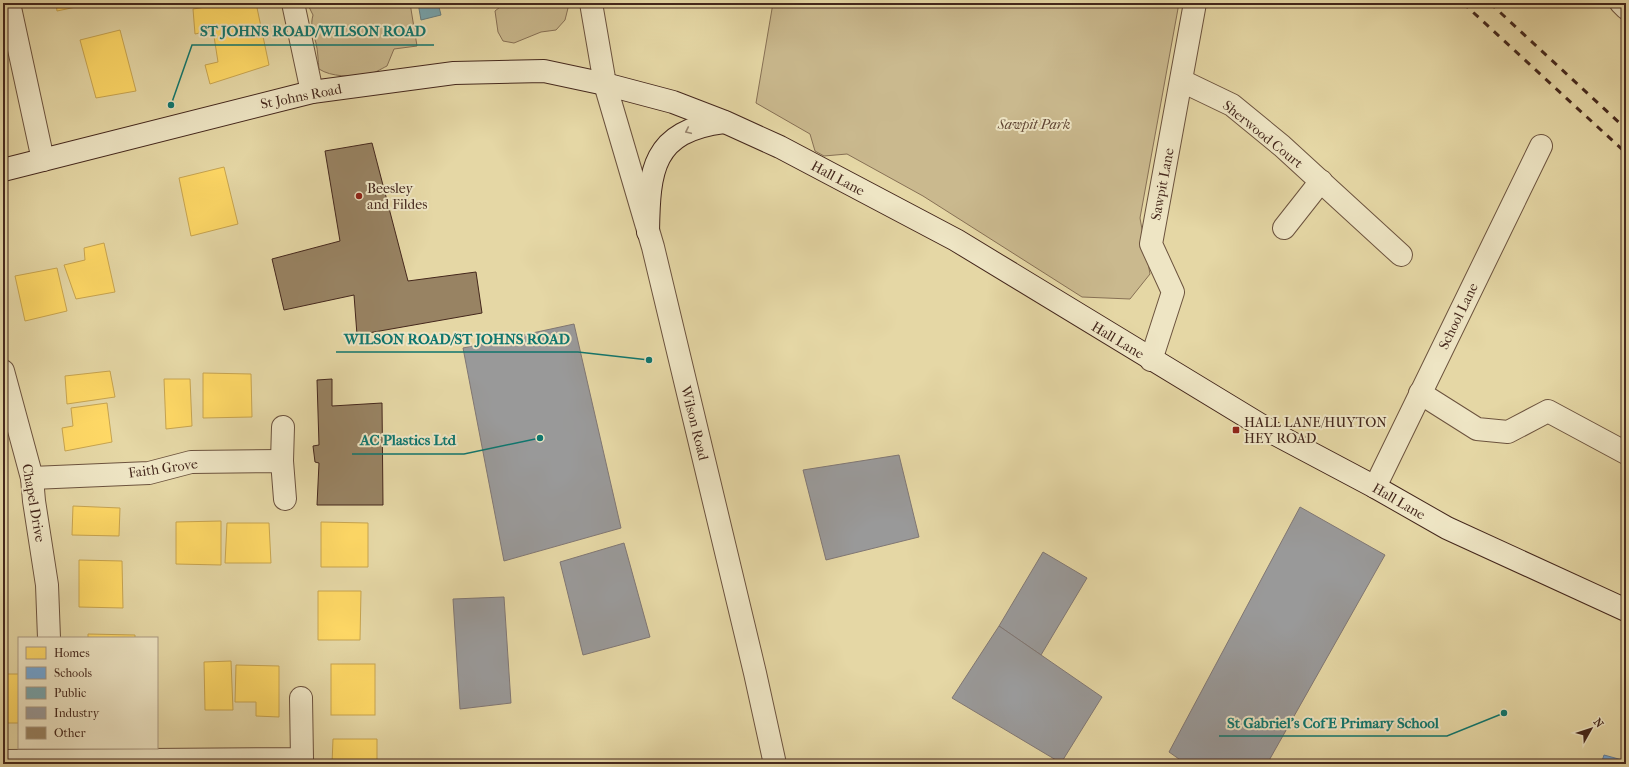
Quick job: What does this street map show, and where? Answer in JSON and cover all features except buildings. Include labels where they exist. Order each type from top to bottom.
[{"type":"street","points":[[9,3],[43,160]]},
{"type":"street","points":[[292,3],[312,92]]},
{"type":"street","name":"Wilson Road","points":[[591,3],[605,84],[648,232],[755,673],[775,764]]},
{"type":"street","name":"Sawpit Lane","points":[[1151,360],[1173,292],[1151,244],[1182,81],[1195,3]]},
{"type":"street","points":[[1621,3],[1626,8]]},
{"type":"street","name":"St Johns Road","points":[[3,170],[312,92],[469,73],[544,71],[605,84]]},
{"type":"street","name":"Sherwood Court","points":[[1182,81],[1232,105],[1320,181],[1401,255]]},
{"type":"street","name":"Hall Lane","points":[[605,84],[673,102],[726,122],[780,147],[956,240],[1151,360],[1277,435],[1375,487],[1447,528],[1626,610]]},
{"type":"street","points":[[648,232],[649,192],[654,167],[667,146],[684,133],[696,127],[726,122]]},
{"type":"street","name":"School Lane","points":[[1375,487],[1541,146]]},
{"type":"street","points":[[1284,228],[1320,181]]},
{"type":"street","name":"Chapel Drive","points":[[3,371],[32,478],[34,501],[47,585],[49,637]]},
{"type":"street","points":[[1420,394],[1477,428],[1508,432],[1548,411],[1626,453]]},
{"type":"street","points":[[283,427],[282,461],[285,499]]},
{"type":"street","name":"Faith Grove","points":[[32,478],[149,473],[191,462],[282,461]]},
{"type":"street","points":[[3,761],[52,754],[302,762],[301,698]]},
{"type":"green space","points":[[307,3],[410,3],[417,46],[394,49],[387,66],[369,74],[342,76],[329,74],[319,69],[317,46],[312,26],[313,15]]},
{"type":"green space","points":[[505,3],[569,4],[565,20],[556,30],[541,32],[514,43],[503,41],[498,32],[495,11]]},
{"type":"green space","name":"Sawpit Park","points":[[773,3],[1179,3],[1140,218],[1150,274],[1130,299],[1082,297],[923,196],[847,154],[824,156],[815,151],[810,134],[756,103]]},
{"type":"railway","points":[[1463,3],[1626,153]]},
{"type":"railway","points":[[1490,3],[1626,129]]},
{"type":"place","name":"ST JOHNS ROAD/WILSON ROAD","points":[[171,105]]},
{"type":"place","name":"Beesley and Fildes","points":[[359,196]]},
{"type":"place","name":"WILSON ROAD/ST JOHNS ROAD","points":[[649,360]]},
{"type":"place","name":"HALL LANE/HUYTON HEY ROAD","points":[[1236,430]]},
{"type":"place","name":"AC Plastics Ltd","points":[[540,438]]},
{"type":"place","name":"St Gabriel's CofE Primary School","points":[[1504,713]]}]
